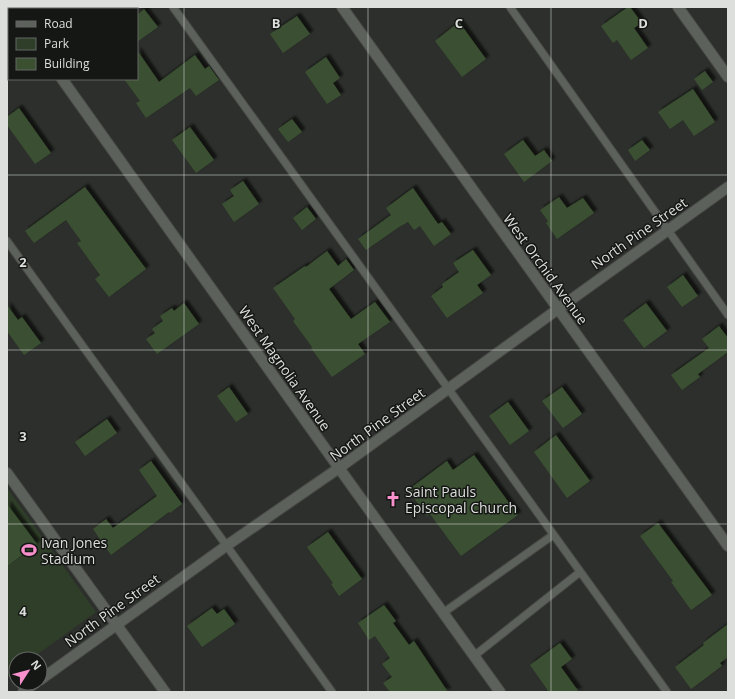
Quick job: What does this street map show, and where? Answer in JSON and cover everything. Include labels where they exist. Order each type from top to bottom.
[{"type":"street","name":"West Orchid Avenue","points":[[342,7],[728,546]]},
{"type":"street","points":[[678,7],[728,77]]},
{"type":"street","name":"West Magnolia Avenue","points":[[63,80],[500,692]]},
{"type":"street","name":"North Pine Street","points":[[48,674],[226,546],[339,468],[728,187]]},
{"type":"street","points":[[7,473],[165,692]]},
{"type":"lane","points":[[173,7],[667,692]]},
{"type":"lane","points":[[510,7],[728,315]]},
{"type":"lane","points":[[7,241],[332,692]]},
{"type":"lane","points":[[443,613],[554,535]]},
{"type":"lane","points":[[474,656],[580,572]]},
{"type":"green space","name":"Ivan Jones Stadium","points":[[7,488],[96,612],[42,651],[8,651],[7,677]]},
{"type":"building","points":[[630,7],[642,23],[634,28],[648,48],[631,60],[617,40],[613,43],[601,26]]},
{"type":"building","points":[[144,9],[158,27],[138,41],[138,14]]},
{"type":"building","points":[[297,16],[310,34],[283,53],[270,34]]},
{"type":"building","points":[[459,22],[486,59],[462,77],[435,41]]},
{"type":"building","points":[[138,51],[159,82],[195,55],[205,69],[209,66],[219,80],[196,96],[190,88],[146,118],[136,103],[140,101],[125,80],[138,80]]},
{"type":"building","points":[[326,57],[340,78],[333,83],[341,95],[327,104],[305,72]]},
{"type":"building","points":[[705,71],[713,82],[702,90],[694,79]]},
{"type":"building","points":[[693,89],[715,122],[694,136],[683,120],[670,129],[658,112]]},
{"type":"building","points":[[19,108],[51,153],[35,164],[7,125],[7,117]]},
{"type":"building","points":[[292,119],[302,132],[288,142],[278,129]]},
{"type":"building","points":[[190,127],[214,160],[196,173],[172,140]]},
{"type":"building","points":[[523,140],[535,156],[544,150],[552,161],[524,182],[504,154]]},
{"type":"building","points":[[642,140],[650,150],[635,161],[628,150]]},
{"type":"building","points":[[243,181],[259,204],[234,222],[222,204],[234,196],[230,190]]},
{"type":"building","points":[[85,187],[146,269],[109,297],[95,279],[100,275],[77,243],[81,241],[66,220],[34,243],[25,231]]},
{"type":"building","points":[[413,188],[438,224],[442,222],[451,234],[434,246],[420,226],[414,230],[408,222],[366,250],[358,239],[391,215],[386,208]]},
{"type":"building","points":[[559,197],[567,208],[583,198],[594,213],[557,239],[546,223],[548,221],[540,210]]},
{"type":"building","points":[[307,207],[316,219],[302,230],[293,218]]},
{"type":"building","points":[[473,250],[491,275],[477,285],[483,293],[447,318],[431,296],[443,287],[442,284],[459,272],[453,263]]},
{"type":"building","points":[[327,251],[338,266],[346,259],[354,270],[329,289],[351,319],[375,302],[390,322],[358,344],[365,354],[332,377],[293,321],[295,319],[273,288],[305,266],[306,267]]},
{"type":"building","points":[[683,275],[698,296],[682,307],[667,287]]},
{"type":"building","points":[[184,303],[199,324],[157,354],[146,339],[155,333],[152,329],[163,321],[160,316],[172,308],[174,311]]},
{"type":"building","points":[[646,303],[667,331],[644,348],[623,320]]},
{"type":"building","points":[[7,305],[18,320],[22,317],[41,343],[24,355],[7,331]]},
{"type":"building","points":[[719,326],[728,338],[728,352],[698,374],[700,377],[682,390],[671,375],[709,348],[702,339]]},
{"type":"building","points":[[229,387],[248,414],[236,422],[217,396]]},
{"type":"building","points":[[562,387],[582,414],[563,428],[542,401]]},
{"type":"building","points":[[508,402],[529,431],[510,445],[489,416]]},
{"type":"building","points":[[107,419],[117,433],[85,456],[75,442]]},
{"type":"building","points":[[556,435],[590,481],[567,498],[534,452]]},
{"type":"building","points":[[474,455],[518,515],[461,556],[430,514],[427,516],[408,490],[447,461],[453,470]]},
{"type":"building","points":[[151,461],[182,504],[111,555],[93,529],[106,519],[113,528],[157,496],[139,470]]},
{"type":"building","points":[[7,504],[37,544],[7,566]]},
{"type":"building","points":[[658,523],[712,595],[691,610],[671,582],[673,581],[640,536]]},
{"type":"building","points":[[328,532],[362,579],[339,596],[331,584],[333,583],[307,547]]},
{"type":"building","points":[[384,605],[396,621],[393,623],[409,645],[414,641],[448,692],[390,692],[383,683],[392,677],[382,664],[390,658],[375,636],[369,640],[358,623]]},
{"type":"building","points":[[212,608],[217,614],[224,609],[235,624],[202,647],[187,626]]},
{"type":"building","points":[[728,624],[728,657],[720,663],[722,666],[691,689],[675,667]]},
{"type":"building","points":[[560,643],[572,659],[561,667],[579,692],[549,692],[530,665]]},
{"type":"place","name":"Saint Pauls Episcopal Church","points":[[393,499]]},
{"type":"place","name":"Ivan Jones Stadium","points":[[29,550]]}]
